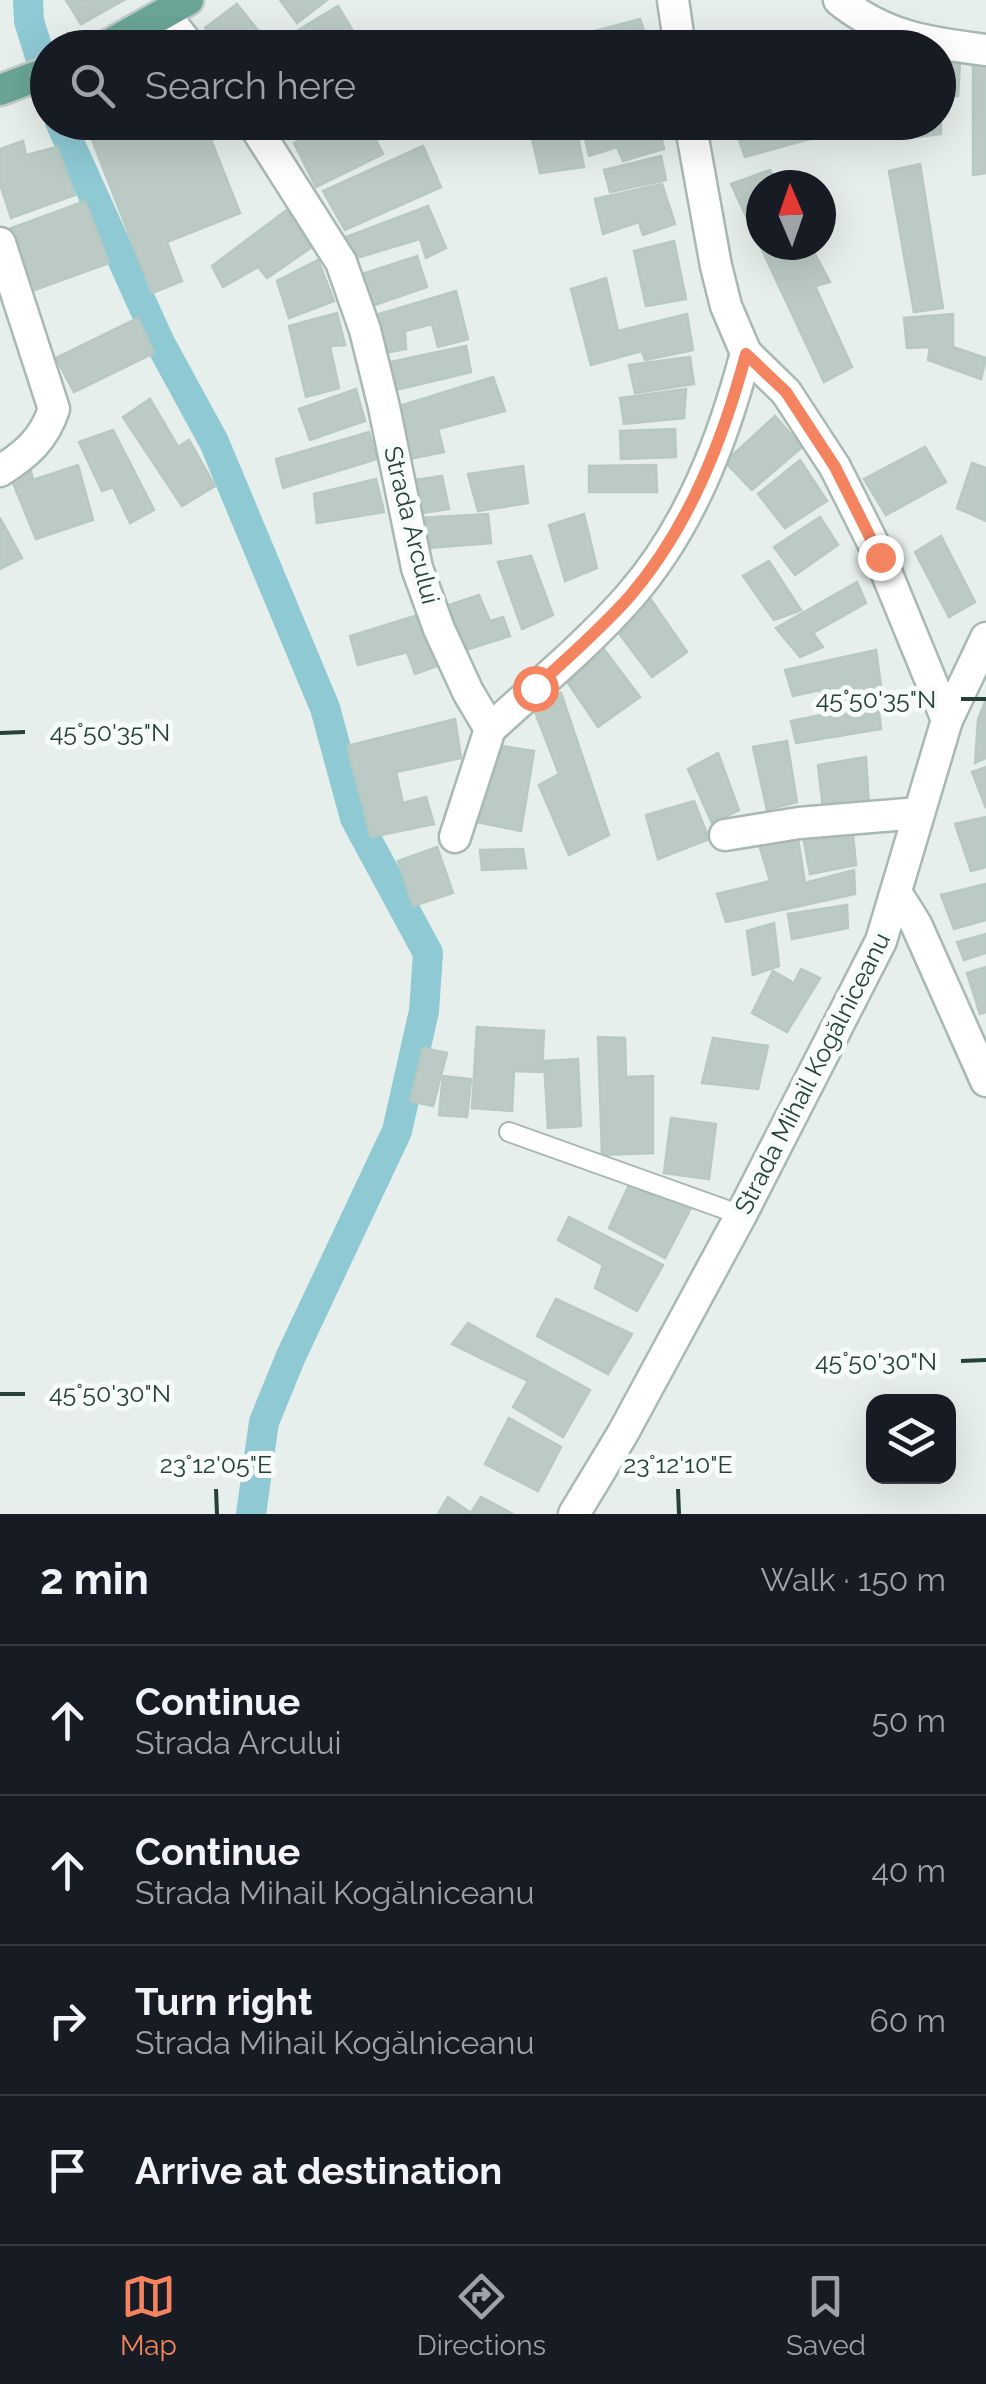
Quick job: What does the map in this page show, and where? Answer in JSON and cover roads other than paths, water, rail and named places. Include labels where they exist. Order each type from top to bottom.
[{"type":"main road","points":[[136,30],[176,8]]},
{"type":"street","points":[[673,0],[677,30]]},
{"type":"street","points":[[839,0],[889,30]]},
{"type":"street","points":[[956,46],[986,50]]},
{"type":"street","name":"Strada Arcului","points":[[263,140],[341,262],[374,368],[417,568],[446,645],[490,729]]},
{"type":"street","points":[[693,140],[716,266],[726,306],[746,354],[786,392],[835,467],[880,557],[946,720]]},
{"type":"street","points":[[0,243],[54,408],[48,428],[35,445],[0,471]]},
{"type":"street","points":[[455,837],[490,729],[607,621],[632,593],[678,526],[713,459],[746,354]]},
{"type":"street","name":"Strada Mihail Kogălniceanu","points":[[574,1514],[623,1433],[741,1214],[881,941],[946,720],[986,638]]},
{"type":"street","points":[[725,835],[920,813]]},
{"type":"street","points":[[897,894],[916,924],[986,1081]]},
{"type":"lane","points":[[509,1132],[741,1214]]},
{"type":"waterway","points":[[28,0],[32,30]]},
{"type":"waterway","points":[[68,140],[160,343],[214,442],[325,708],[355,818],[428,953],[424,1011],[397,1131],[264,1422],[251,1514]]}]
